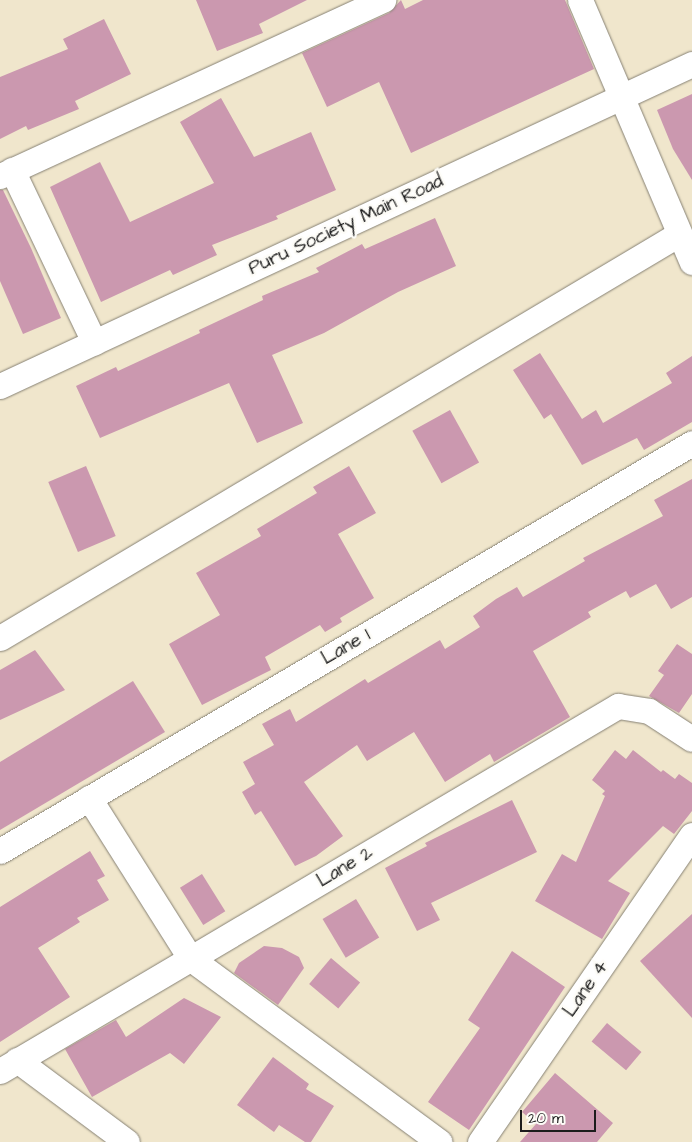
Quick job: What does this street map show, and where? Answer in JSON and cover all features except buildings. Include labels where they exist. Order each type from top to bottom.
[{"type":"street","points":[[94,342],[6,173],[383,0]]},
{"type":"street","points":[[580,0],[692,262]]},
{"type":"street","name":"Puru Society Main Road","points":[[0,386],[692,64]]},
{"type":"street","points":[[0,638],[679,234]]},
{"type":"street","name":"Lane 1","points":[[0,851],[692,443]]},
{"type":"street","name":"Lane 2","points":[[9,1065],[618,706],[649,712],[692,739]]},
{"type":"street","points":[[90,798],[190,958],[440,1142]]},
{"type":"street","name":"Lane 4","points":[[480,1142],[690,845]]},
{"type":"street","points":[[9,1065],[128,1142]]}]
